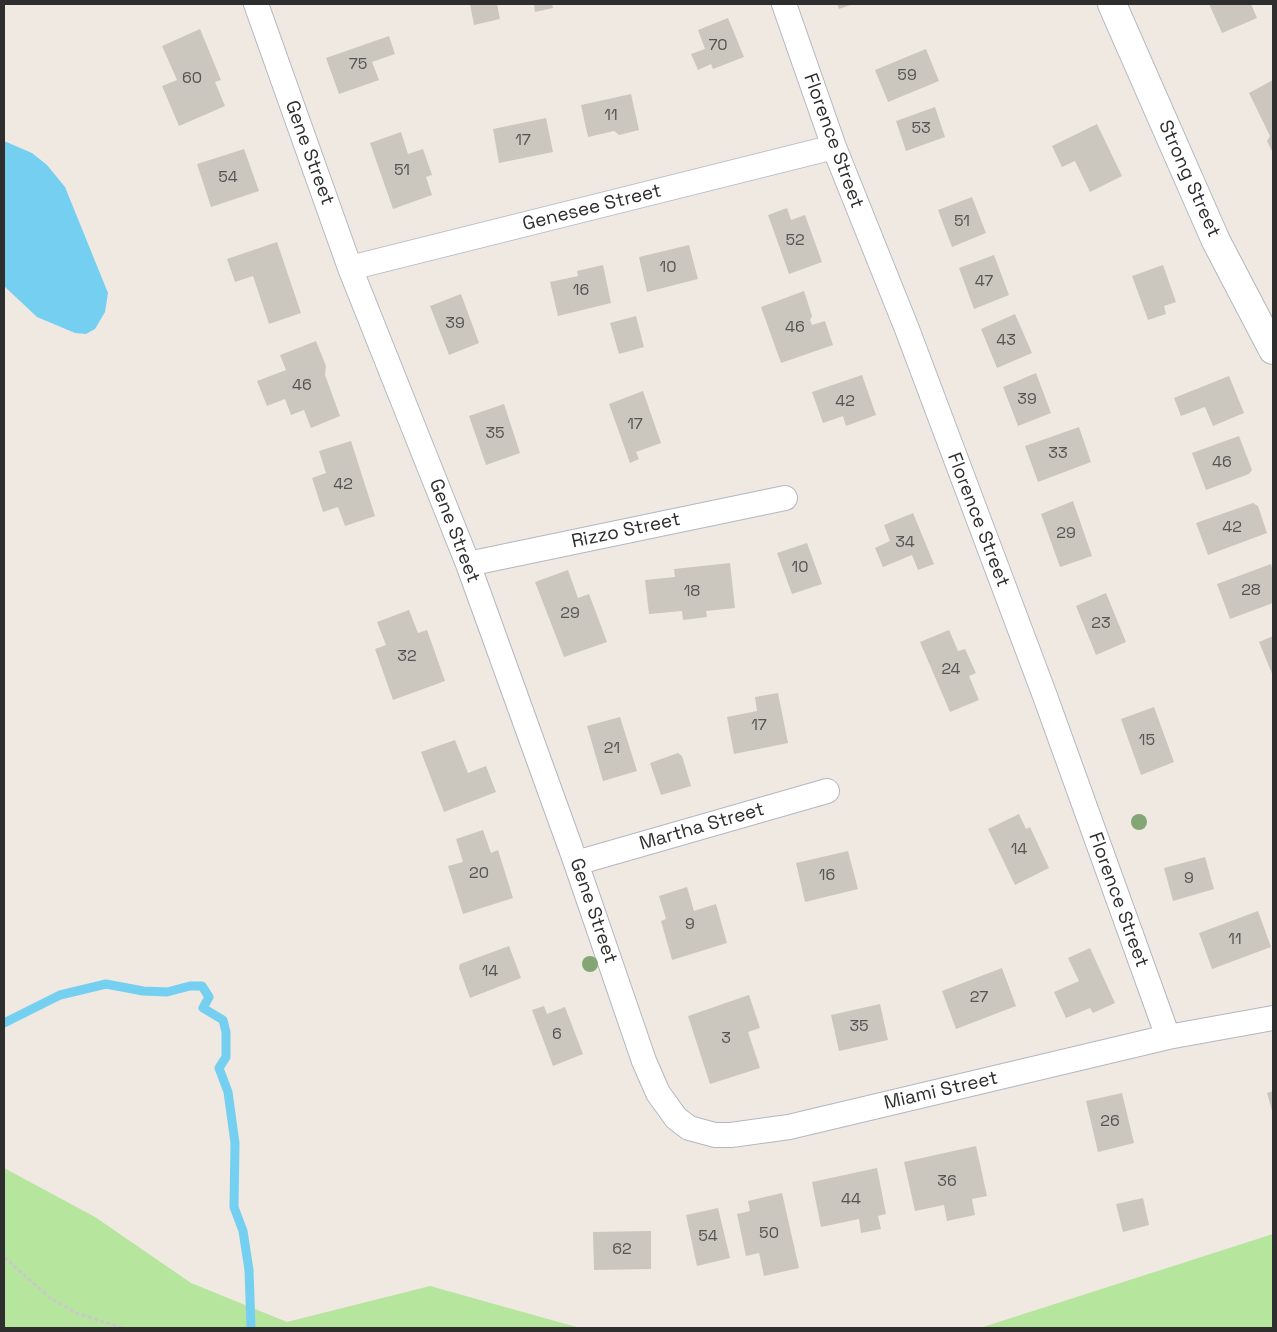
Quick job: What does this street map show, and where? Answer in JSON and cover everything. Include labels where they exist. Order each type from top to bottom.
[{"type":"street","name":"Gene Street","points":[[256,4],[350,268],[468,564],[576,863],[644,1061]]},
{"type":"street","name":"Florence Street","points":[[784,4],[834,148],[907,329],[1034,668],[1168,1037]]},
{"type":"street","name":"Strong Street","points":[[1112,4],[1216,241],[1273,350]]},
{"type":"street","name":"Genesee Street","points":[[350,268],[834,148]]},
{"type":"street","name":"Rizzo Street","points":[[468,564],[785,498]]},
{"type":"street","name":"Martha Street","points":[[576,863],[827,791]]},
{"type":"street","name":"Miami Street","points":[[644,1061],[658,1093],[676,1118],[701,1133],[731,1135],[789,1127],[1168,1037],[1273,1018]]},
{"type":"path","points":[[4,1257],[50,1298],[76,1313],[123,1328]]},
{"type":"green space","points":[[4,1168],[95,1217],[191,1283],[287,1322],[430,1286],[580,1328],[4,1328]]},
{"type":"green space","points":[[1273,1234],[1273,1328],[980,1328]]},
{"type":"water","points":[[4,141],[32,153],[47,165],[65,187],[108,293],[105,312],[95,329],[86,334],[75,333],[37,317],[4,286]]},
{"type":"building","points":[[470,4],[497,4],[500,19],[474,25]]},
{"type":"building","points":[[534,4],[552,4],[553,8],[535,12]]},
{"type":"building","points":[[837,4],[853,4],[839,9]]},
{"type":"building","points":[[1209,4],[1251,4],[1257,18],[1222,33]]},
{"type":"building","points":[[728,18],[744,57],[713,69],[711,64],[698,70],[691,54],[705,49],[698,30]]},
{"type":"building","points":[[200,29],[221,80],[215,82],[225,106],[179,126],[162,86],[177,80],[162,46]]},
{"type":"building","points":[[389,36],[395,54],[372,62],[379,80],[339,94],[326,58]]},
{"type":"building","points":[[926,49],[939,81],[888,102],[875,70]]},
{"type":"building","points":[[1273,80],[1273,153],[1267,141],[1270,136],[1249,93]]},
{"type":"building","points":[[631,94],[639,130],[619,135],[614,131],[588,137],[581,105]]},
{"type":"building","points":[[935,107],[945,137],[906,151],[896,121]]},
{"type":"building","points":[[546,118],[553,152],[499,163],[493,129]]},
{"type":"building","points":[[1097,124],[1122,176],[1090,192],[1075,161],[1062,167],[1052,146]]},
{"type":"building","points":[[401,132],[408,154],[423,149],[432,175],[426,177],[432,195],[393,209],[370,143]]},
{"type":"building","points":[[244,149],[259,191],[211,207],[197,164]]},
{"type":"building","points":[[972,197],[986,233],[952,247],[938,210]]},
{"type":"building","points":[[787,208],[791,220],[805,215],[822,262],[789,274],[768,215]]},
{"type":"building","points":[[277,242],[301,313],[269,324],[253,276],[235,282],[227,259]]},
{"type":"building","points":[[689,245],[698,279],[647,292],[639,257]]},
{"type":"building","points":[[994,255],[1009,295],[974,309],[959,268]]},
{"type":"building","points":[[603,265],[611,303],[558,316],[550,282],[578,276],[577,271]]},
{"type":"building","points":[[1163,265],[1176,302],[1164,306],[1166,314],[1148,320],[1132,276]]},
{"type":"building","points":[[804,291],[812,316],[810,320],[812,325],[825,321],[833,345],[781,363],[761,307]]},
{"type":"building","points":[[461,294],[479,343],[449,355],[430,306]]},
{"type":"building","points":[[1015,314],[1032,353],[997,368],[981,329]]},
{"type":"building","points":[[636,316],[644,347],[619,354],[610,323]]},
{"type":"building","points":[[316,341],[326,366],[325,375],[340,416],[311,428],[304,410],[291,415],[285,399],[267,406],[257,381],[286,370],[280,355]]},
{"type":"building","points":[[1036,373],[1051,413],[1018,426],[1003,387]]},
{"type":"building","points":[[862,375],[876,415],[846,426],[843,416],[823,423],[812,392]]},
{"type":"building","points":[[1229,376],[1244,413],[1213,426],[1205,407],[1181,416],[1174,398]]},
{"type":"building","points":[[643,391],[661,443],[636,452],[639,459],[630,463],[609,404]]},
{"type":"building","points":[[504,404],[520,453],[486,465],[469,416]]},
{"type":"building","points":[[1079,427],[1091,462],[1038,482],[1025,446]]},
{"type":"building","points":[[1239,436],[1252,470],[1249,474],[1206,490],[1192,453]]},
{"type":"building","points":[[351,441],[375,516],[345,526],[338,507],[323,512],[312,478],[326,473],[319,451]]},
{"type":"building","points":[[1073,501],[1092,556],[1060,567],[1041,514]]},
{"type":"building","points":[[1253,503],[1258,506],[1267,533],[1208,555],[1196,523]]},
{"type":"building","points":[[913,513],[934,564],[918,570],[912,555],[883,567],[875,548],[890,541],[884,525]]},
{"type":"building","points":[[807,543],[822,584],[792,594],[777,553]]},
{"type":"building","points":[[730,563],[735,608],[706,611],[707,617],[683,620],[682,611],[649,614],[645,580],[675,577],[674,569]]},
{"type":"building","points":[[1271,564],[1273,571],[1273,603],[1230,619],[1217,584]]},
{"type":"building","points":[[568,570],[578,598],[589,594],[607,642],[564,657],[535,582]]},
{"type":"building","points":[[1106,593],[1126,642],[1096,655],[1076,606]]},
{"type":"building","points":[[409,610],[418,633],[427,630],[445,681],[393,700],[375,649],[386,645],[377,622]]},
{"type":"building","points":[[949,630],[958,651],[965,649],[976,673],[969,676],[979,700],[950,712],[920,642]]},
{"type":"building","points":[[1273,636],[1273,676],[1259,642]]},
{"type":"building","points":[[778,693],[788,743],[734,754],[727,717],[757,711],[755,697]]},
{"type":"building","points":[[1154,707],[1174,762],[1141,775],[1121,719]]},
{"type":"building","points":[[620,717],[637,771],[603,781],[587,726]]},
{"type":"building","points":[[455,740],[468,773],[486,766],[496,792],[444,812],[421,752]]},
{"type":"building","points":[[678,753],[682,756],[691,786],[661,795],[650,763]]},
{"type":"building","points":[[1019,814],[1026,829],[1030,827],[1049,868],[1015,885],[988,829]]},
{"type":"building","points":[[483,830],[491,853],[498,850],[513,898],[463,914],[448,866],[463,862],[456,839]]},
{"type":"building","points":[[848,851],[858,889],[805,902],[796,863]]},
{"type":"building","points":[[1205,857],[1214,889],[1173,901],[1164,868]]},
{"type":"building","points":[[687,887],[694,911],[716,904],[727,943],[672,960],[661,921],[666,919],[659,896]]},
{"type":"building","points":[[1258,911],[1271,947],[1212,969],[1199,933]]},
{"type":"building","points":[[509,946],[521,978],[470,998],[459,968],[460,964]]},
{"type":"building","points":[[1090,948],[1115,1003],[1093,1013],[1090,1008],[1066,1018],[1054,992],[1079,981],[1068,958]]},
{"type":"building","points":[[1002,968],[1016,1006],[956,1029],[942,991]]},
{"type":"building","points":[[749,995],[760,1028],[748,1032],[760,1068],[710,1084],[688,1016]]},
{"type":"building","points":[[880,1004],[888,1040],[839,1051],[831,1015]]},
{"type":"building","points":[[544,1006],[547,1014],[565,1007],[583,1054],[553,1066],[532,1010]]},
{"type":"building","points":[[1273,1091],[1273,1114],[1267,1093]]},
{"type":"building","points":[[1122,1093],[1134,1143],[1098,1152],[1086,1101]]},
{"type":"building","points":[[976,1146],[987,1196],[972,1199],[975,1215],[947,1221],[944,1205],[915,1211],[904,1162]]},
{"type":"building","points":[[877,1168],[886,1214],[878,1216],[881,1229],[861,1233],[859,1219],[821,1227],[812,1182]]},
{"type":"building","points":[[782,1193],[799,1268],[764,1276],[759,1253],[746,1256],[737,1214],[750,1211],[748,1201]]},
{"type":"building","points":[[1143,1198],[1149,1225],[1123,1232],[1116,1204]]},
{"type":"building","points":[[718,1208],[730,1258],[697,1266],[686,1215]]},
{"type":"building","points":[[651,1231],[651,1269],[594,1270],[593,1232]]},
{"type":"waterway","points":[[4,1023],[60,995],[106,984],[143,991],[167,992],[190,986],[202,986],[209,997],[203,1008],[223,1020],[226,1032],[226,1057],[219,1068],[228,1092],[235,1143],[234,1207],[243,1231],[249,1270],[251,1328]]}]
